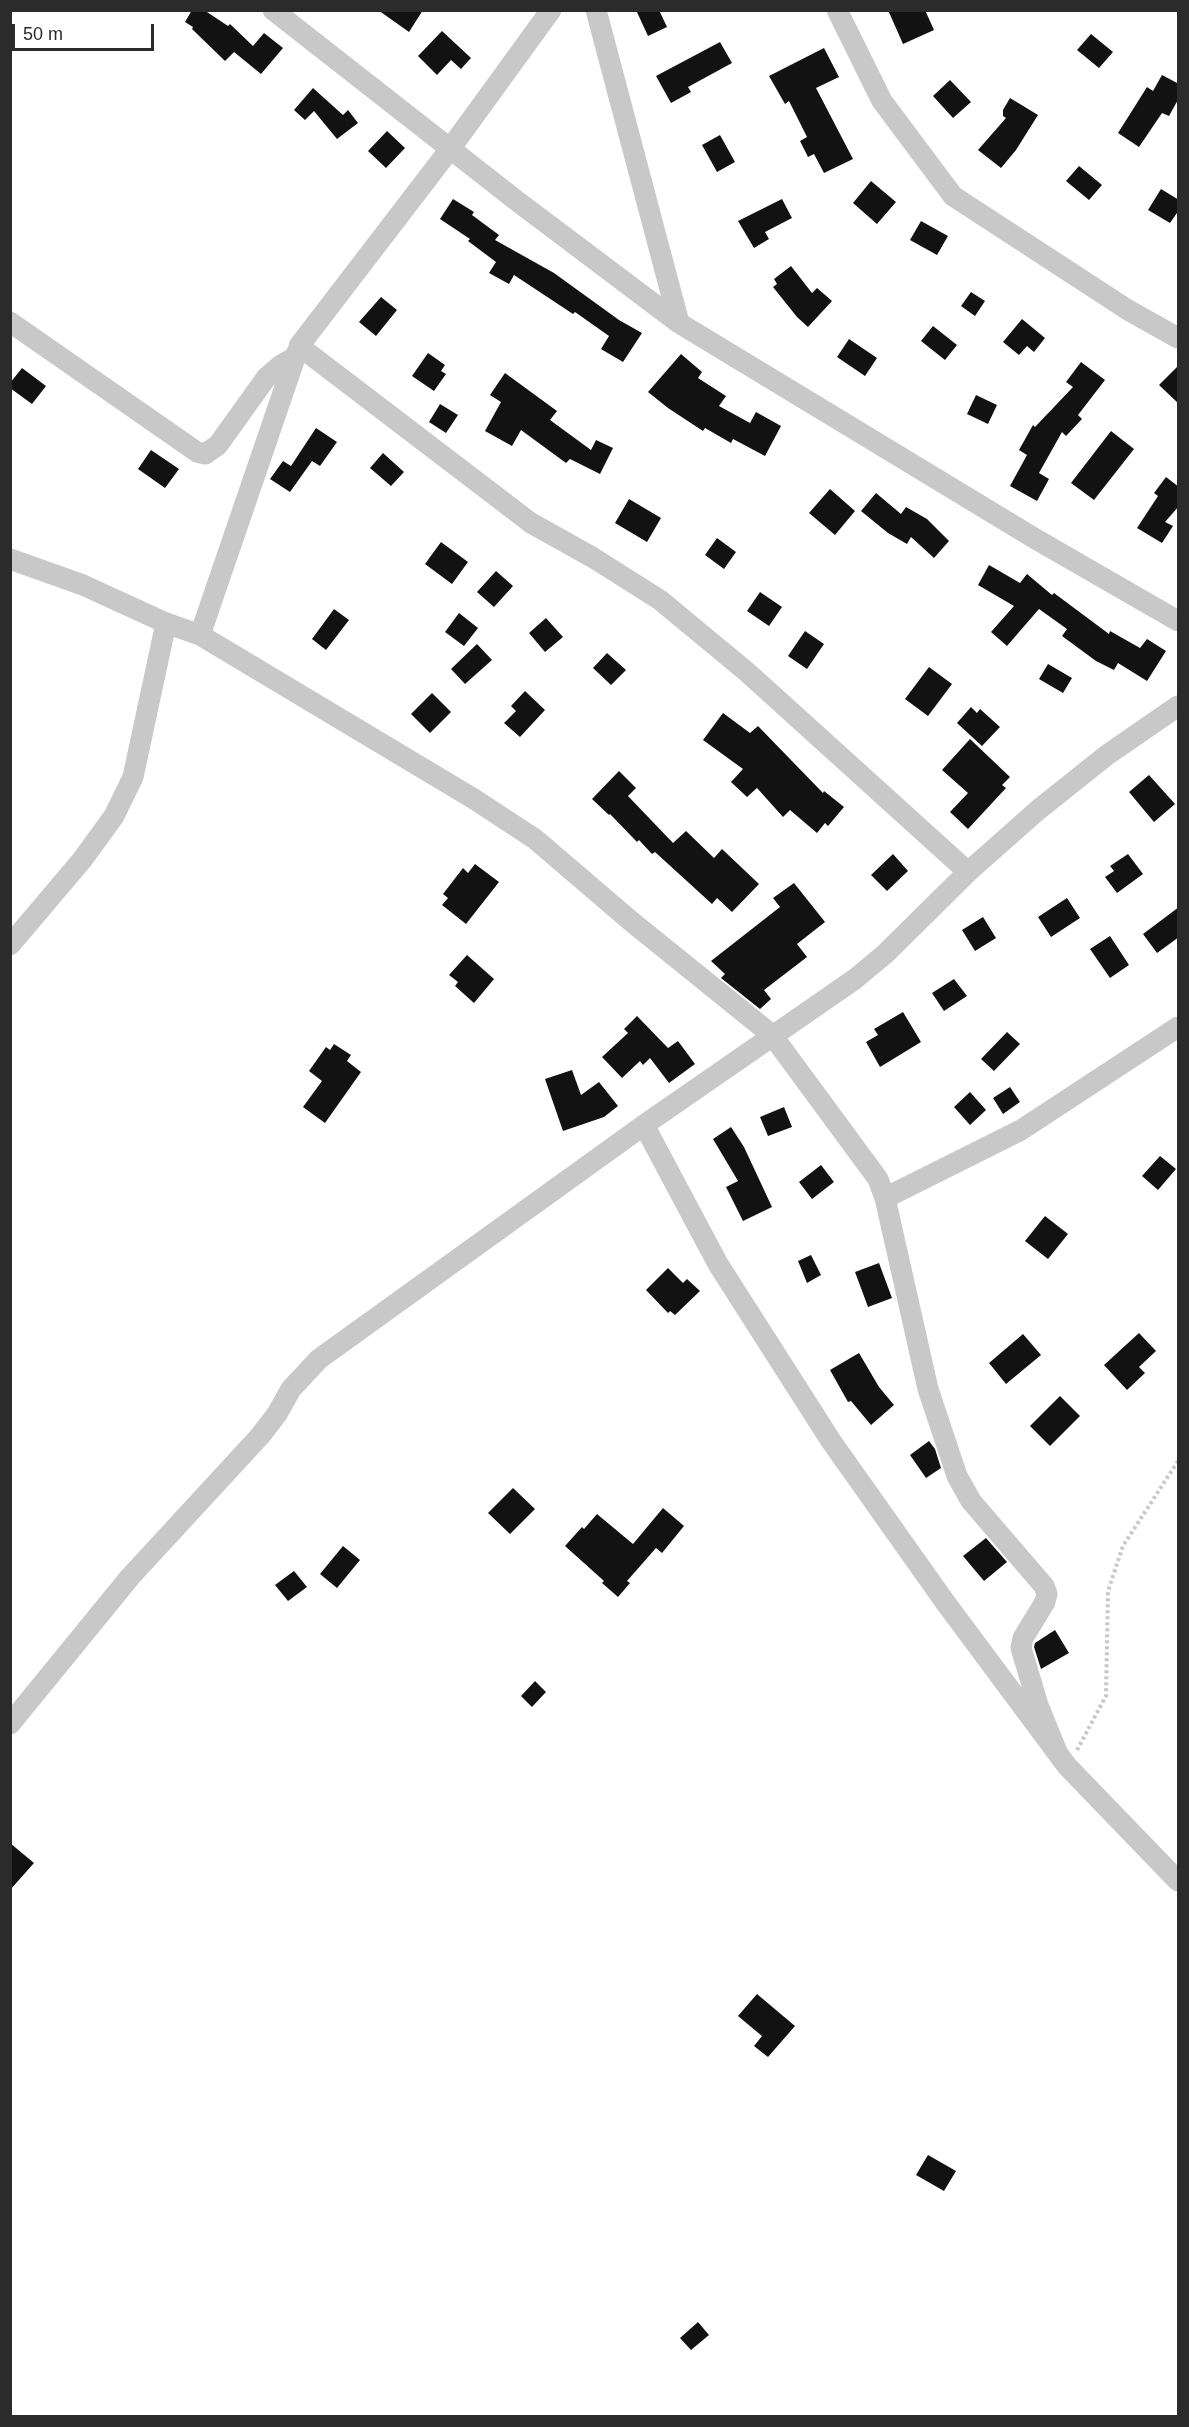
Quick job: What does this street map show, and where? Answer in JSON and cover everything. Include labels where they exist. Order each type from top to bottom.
[{"type":"street","points":[[273,10],[450,149],[679,323],[1034,538],[1179,621]]},
{"type":"street","points":[[10,322],[197,452],[205,454],[218,445],[266,378],[297,351],[552,10]]},
{"type":"street","points":[[596,10],[679,323]]},
{"type":"street","points":[[837,10],[882,101],[953,196],[1128,310],[1179,338]]},
{"type":"street","points":[[200,635],[297,351]]},
{"type":"street","points":[[297,351],[531,523],[592,557],[660,600],[747,672],[968,872]]},
{"type":"street","points":[[10,559],[83,585],[166,623],[200,635],[474,799],[535,838],[632,922],[772,1035],[872,1168],[885,1198],[928,1389],[957,1476],[971,1501],[1039,1579],[1047,1594],[1045,1602],[1023,1638],[1021,1648],[1038,1705],[1062,1759]]},
{"type":"street","points":[[10,945],[82,860],[114,816],[133,777],[166,623]]},
{"type":"street","points":[[10,1724],[130,1577],[260,1436],[302,1375],[320,1359],[644,1125],[855,979],[885,954],[968,872],[1077,778],[1179,706]]},
{"type":"street","points":[[885,1198],[1021,1130],[1179,1027]]},
{"type":"street","points":[[644,1125],[718,1264],[781,1366],[938,1593],[1062,1759],[1179,1881]]},
{"type":"path","points":[[1062,1759],[1106,1696],[1108,1591],[1123,1546],[1179,1461]]},
{"type":"building","points":[[192,10],[204,10],[228,26],[230,24],[253,46],[264,33],[283,48],[261,74],[234,52],[225,61],[192,29],[193,27],[185,22]]},
{"type":"building","points":[[378,10],[423,10],[409,32]]},
{"type":"building","points":[[636,10],[659,10],[667,27],[648,36]]},
{"type":"building","points":[[888,10],[925,10],[934,30],[903,44]]},
{"type":"building","points":[[442,31],[471,58],[461,69],[451,60],[437,75],[418,56]]},
{"type":"building","points":[[1091,34],[1113,52],[1099,68],[1077,50]]},
{"type":"building","points":[[720,42],[732,63],[688,87],[691,92],[671,103],[656,76]]},
{"type":"building","points":[[824,48],[839,77],[816,88],[853,159],[824,173],[814,154],[808,157],[800,141],[807,137],[789,101],[785,104],[769,76]]},
{"type":"building","points":[[1162,75],[1179,84],[1179,98],[1169,116],[1162,113],[1139,147],[1118,133],[1147,87],[1153,91]]},
{"type":"building","points":[[950,80],[971,102],[953,118],[933,96]]},
{"type":"building","points":[[313,88],[343,115],[348,110],[358,123],[337,139],[314,111],[305,120],[294,110]]},
{"type":"building","points":[[1010,98],[1038,115],[1016,150],[1001,168],[978,150],[1006,118],[1003,116],[1003,110]]},
{"type":"building","points":[[387,131],[405,148],[386,168],[368,151]]},
{"type":"building","points":[[720,135],[735,162],[717,172],[702,145]]},
{"type":"building","points":[[1079,166],[1102,185],[1089,200],[1066,181]]},
{"type":"building","points":[[871,181],[896,202],[877,224],[853,203]]},
{"type":"building","points":[[1161,189],[1179,200],[1179,210],[1170,223],[1148,210]]},
{"type":"building","points":[[453,199],[474,212],[472,215],[499,235],[495,240],[554,273],[619,320],[642,333],[623,362],[601,349],[609,336],[575,312],[573,314],[514,275],[509,284],[489,273],[496,262],[468,241],[470,239],[440,219]]},
{"type":"building","points":[[782,199],[792,218],[765,232],[769,239],[754,248],[738,221]]},
{"type":"building","points":[[921,221],[948,236],[937,255],[910,240]]},
{"type":"building","points":[[791,266],[812,293],[817,288],[832,301],[808,327],[773,287],[777,284],[774,279]]},
{"type":"building","points":[[971,292],[985,301],[975,316],[961,306]]},
{"type":"building","points":[[381,297],[397,310],[376,336],[359,322]]},
{"type":"building","points":[[1022,319],[1045,338],[1034,352],[1027,346],[1019,355],[1003,342]]},
{"type":"building","points":[[933,326],[957,345],[945,360],[921,341]]},
{"type":"building","points":[[849,339],[877,358],[865,376],[837,357]]},
{"type":"building","points":[[428,353],[445,365],[441,371],[446,374],[434,391],[412,376]]},
{"type":"building","points":[[681,354],[702,372],[698,378],[726,396],[719,406],[750,423],[756,412],[781,426],[765,456],[733,439],[731,443],[705,428],[703,431],[648,392]]},
{"type":"building","points":[[1081,362],[1105,380],[1078,415],[1082,419],[1066,436],[1062,432],[1039,473],[1049,479],[1037,501],[1010,486],[1027,455],[1019,450],[1033,425],[1035,427],[1073,387],[1066,382]]},
{"type":"building","points":[[1179,365],[1179,404],[1159,385]]},
{"type":"building","points":[[22,368],[46,386],[32,404],[10,388],[10,383]]},
{"type":"building","points":[[505,373],[557,411],[550,420],[591,450],[596,440],[613,448],[600,474],[570,459],[566,463],[521,430],[512,446],[485,431],[501,402],[490,395]]},
{"type":"building","points":[[976,395],[997,405],[988,424],[967,414]]},
{"type":"building","points":[[440,404],[458,415],[446,433],[429,422]]},
{"type":"building","points":[[316,428],[337,442],[320,466],[312,461],[290,492],[270,479],[283,461],[291,466]]},
{"type":"building","points":[[1111,431],[1134,449],[1094,500],[1071,483]]},
{"type":"building","points":[[151,450],[179,469],[165,488],[138,469]]},
{"type":"building","points":[[383,453],[404,472],[391,486],[370,468]]},
{"type":"building","points":[[1166,477],[1179,487],[1179,506],[1165,522],[1173,526],[1162,543],[1137,528],[1158,496],[1154,493]]},
{"type":"building","points":[[830,489],[855,511],[835,535],[809,513]]},
{"type":"building","points":[[876,493],[901,514],[906,507],[927,519],[949,541],[934,558],[911,537],[907,544],[888,533],[861,511]]},
{"type":"building","points":[[629,499],[661,518],[647,542],[615,523]]},
{"type":"building","points":[[717,538],[736,552],[724,569],[705,555]]},
{"type":"building","points":[[441,542],[468,562],[452,584],[425,564]]},
{"type":"building","points":[[989,565],[1020,583],[1027,574],[1052,595],[1054,593],[1109,634],[1110,631],[1140,648],[1147,639],[1166,651],[1147,681],[1118,663],[1114,670],[1096,661],[1062,636],[1067,629],[1039,609],[1007,646],[991,632],[1014,606],[978,585]]},
{"type":"building","points":[[496,571],[513,586],[494,607],[477,592]]},
{"type":"building","points":[[760,592],[782,607],[769,626],[747,611]]},
{"type":"building","points":[[334,609],[349,620],[326,650],[312,639]]},
{"type":"building","points":[[459,613],[478,628],[464,646],[445,632]]},
{"type":"building","points":[[546,618],[563,637],[545,652],[529,633]]},
{"type":"building","points":[[805,631],[824,644],[807,669],[788,656]]},
{"type":"building","points":[[477,644],[492,660],[465,684],[451,669]]},
{"type":"building","points":[[607,653],[626,670],[611,685],[593,668]]},
{"type":"building","points":[[1048,664],[1072,678],[1063,693],[1039,679]]},
{"type":"building","points":[[929,667],[952,684],[928,716],[905,699]]},
{"type":"building","points":[[525,691],[545,710],[520,737],[504,723],[516,711],[511,706]]},
{"type":"building","points":[[432,693],[451,712],[430,733],[411,714]]},
{"type":"building","points":[[971,707],[977,713],[980,709],[1000,727],[982,746],[957,723]]},
{"type":"building","points":[[723,713],[750,733],[758,726],[823,793],[824,791],[844,807],[828,826],[825,823],[817,833],[790,810],[783,817],[757,788],[747,797],[731,782],[743,769],[703,740]]},
{"type":"building","points":[[970,739],[1010,777],[1002,785],[1006,788],[968,829],[950,812],[968,793],[942,770]]},
{"type":"building","points":[[619,771],[636,788],[628,796],[673,843],[686,831],[714,858],[722,849],[759,884],[732,912],[717,898],[712,904],[655,852],[652,854],[639,840],[637,842],[592,799]]},
{"type":"building","points":[[1149,775],[1175,804],[1154,822],[1129,792]]},
{"type":"building","points":[[893,854],[908,871],[887,891],[871,875]]},
{"type":"building","points":[[1128,854],[1143,874],[1117,893],[1105,877],[1114,871],[1110,866]]},
{"type":"building","points":[[475,864],[499,882],[466,924],[442,905],[448,898],[443,894],[463,868],[468,873]]},
{"type":"building","points":[[794,883],[825,922],[797,944],[807,957],[764,990],[771,999],[760,1009],[721,978],[725,974],[711,961],[780,907],[773,898]]},
{"type":"building","points":[[1067,898],[1080,918],[1051,937],[1038,917]]},
{"type":"building","points":[[1179,907],[1179,937],[1157,953],[1143,934]]},
{"type":"building","points":[[983,917],[996,938],[975,951],[962,930]]},
{"type":"building","points":[[1110,936],[1129,965],[1110,978],[1090,949]]},
{"type":"building","points":[[467,955],[494,979],[474,1003],[455,986],[458,982],[449,975]]},
{"type":"building","points":[[954,979],[967,996],[944,1011],[932,993]]},
{"type":"building","points":[[903,1012],[921,1042],[880,1067],[866,1042],[878,1035],[874,1029]]},
{"type":"building","points":[[637,1016],[668,1048],[678,1041],[695,1064],[669,1083],[650,1058],[643,1065],[640,1061],[622,1078],[602,1057],[628,1033],[624,1029]]},
{"type":"building","points":[[1007,1032],[1020,1044],[994,1071],[981,1059]]},
{"type":"building","points":[[334,1044],[351,1055],[347,1061],[361,1072],[325,1123],[303,1107],[322,1081],[309,1071],[326,1047],[330,1050]]},
{"type":"building","points":[[572,1070],[581,1095],[599,1082],[618,1106],[604,1117],[563,1131],[545,1079]]},
{"type":"building","points":[[1010,1087],[1020,1102],[1003,1114],[993,1098]]},
{"type":"building","points":[[970,1092],[986,1110],[970,1125],[954,1107]]},
{"type":"building","points":[[784,1107],[792,1127],[768,1136],[760,1117]]},
{"type":"building","points":[[731,1127],[744,1147],[772,1207],[743,1221],[726,1187],[738,1181],[713,1139]]},
{"type":"building","points":[[1160,1156],[1176,1169],[1158,1190],[1142,1176]]},
{"type":"building","points":[[821,1165],[834,1182],[812,1199],[799,1182]]},
{"type":"building","points":[[1045,1216],[1068,1234],[1048,1259],[1025,1241]]},
{"type":"building","points":[[811,1255],[821,1275],[807,1283],[798,1261]]},
{"type":"building","points":[[879,1263],[892,1298],[868,1307],[855,1272]]},
{"type":"building","points":[[668,1268],[683,1283],[687,1279],[700,1291],[675,1315],[670,1311],[668,1313],[646,1290]]},
{"type":"building","points":[[1139,1333],[1156,1351],[1139,1367],[1145,1373],[1127,1390],[1104,1365]]},
{"type":"building","points":[[1023,1334],[1041,1355],[1006,1384],[989,1363]]},
{"type":"building","points":[[859,1353],[879,1387],[894,1405],[871,1425],[851,1401],[848,1402],[830,1370]]},
{"type":"building","points":[[1060,1396],[1080,1416],[1050,1446],[1030,1426]]},
{"type":"building","points":[[929,1441],[935,1449],[941,1468],[926,1478],[910,1455]]},
{"type":"building","points":[[513,1488],[535,1509],[510,1534],[488,1513]]},
{"type":"building","points":[[663,1508],[684,1526],[662,1553],[656,1548],[627,1581],[630,1583],[618,1597],[602,1583],[604,1581],[565,1546],[597,1514],[633,1544]]},
{"type":"building","points":[[986,1538],[1007,1562],[984,1581],[963,1556]]},
{"type":"building","points":[[343,1546],[360,1560],[337,1588],[320,1574]]},
{"type":"building","points":[[294,1571],[307,1587],[288,1601],[275,1585]]},
{"type":"building","points":[[1055,1630],[1069,1653],[1041,1669],[1034,1647],[1035,1643]]},
{"type":"building","points":[[535,1681],[546,1692],[532,1707],[521,1696]]},
{"type":"building","points":[[10,1843],[34,1863],[10,1890]]},
{"type":"building","points":[[757,1994],[795,2026],[768,2057],[754,2046],[762,2036],[738,2016]]},
{"type":"building","points":[[928,2155],[956,2171],[944,2191],[916,2175]]},
{"type":"building","points":[[698,2322],[709,2335],[691,2350],[680,2338]]}]
